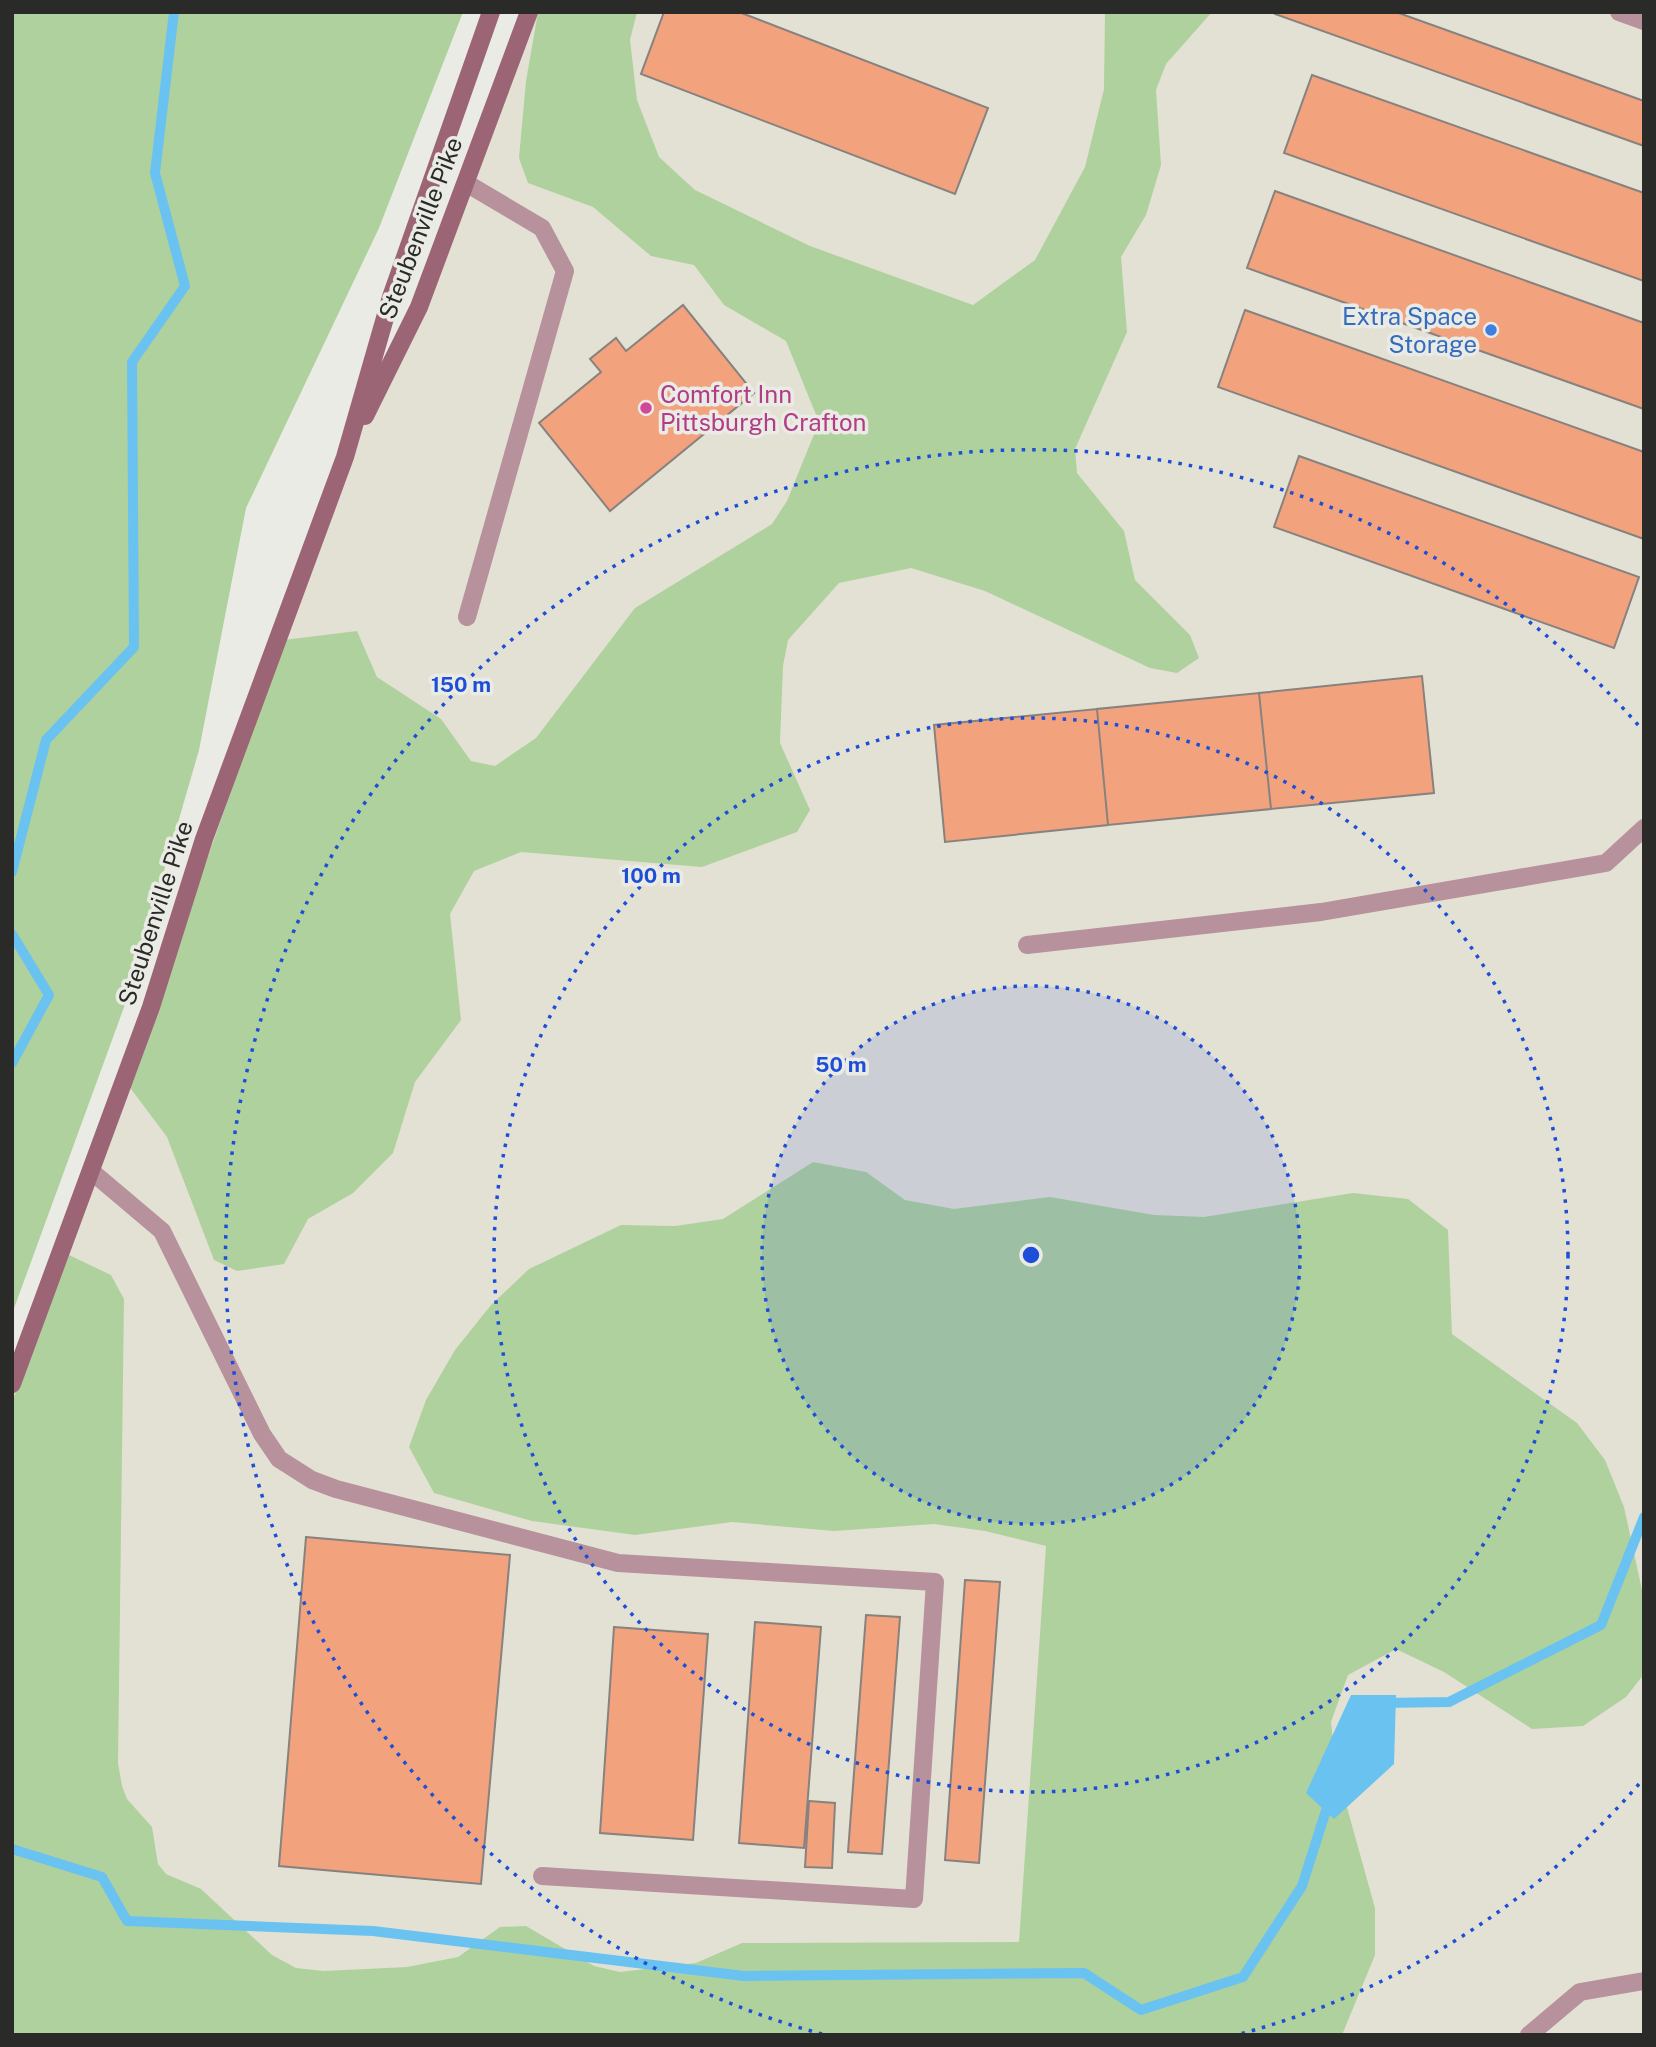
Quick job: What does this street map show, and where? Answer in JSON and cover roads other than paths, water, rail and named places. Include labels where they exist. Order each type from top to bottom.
[{"type":"main road","name":"Steubenville Pike","points":[[12,1384],[151,1007],[204,839],[345,457],[391,297],[491,12]]},
{"type":"main road","name":"Steubenville Pike","points":[[345,457],[419,307],[529,12]]},
{"type":"lane","points":[[1619,12],[1644,21]]},
{"type":"lane","points":[[466,183],[542,228],[565,271],[467,617]]},
{"type":"lane","points":[[1027,945],[1321,912],[1606,863],[1644,828]]},
{"type":"lane","points":[[91,1171],[162,1231],[262,1434],[279,1459],[312,1480],[336,1489],[618,1563],[935,1582],[914,1899],[542,1876]]},
{"type":"lane","points":[[1529,2035],[1580,1992],[1644,1980]]},
{"type":"water","points":[[1351,1695],[1396,1695],[1394,1764],[1334,1819],[1306,1793]]},
{"type":"waterway","points":[[12,872],[46,740],[134,647],[132,362],[185,286],[155,173],[174,12]]},
{"type":"waterway","points":[[12,934],[49,995],[12,1063]]},
{"type":"waterway","points":[[1382,1703],[1449,1702],[1601,1625],[1644,1517]]},
{"type":"waterway","points":[[12,1849],[102,1877],[127,1921],[373,1931],[744,1976],[1084,1973],[1141,2010],[1243,1977],[1302,1886],[1329,1801]]},
{"type":"place","name":"Extra Space Storage","points":[[1491,330]]},
{"type":"place","name":"Comfort Inn Pittsburgh Crafton","points":[[646,408]]}]
